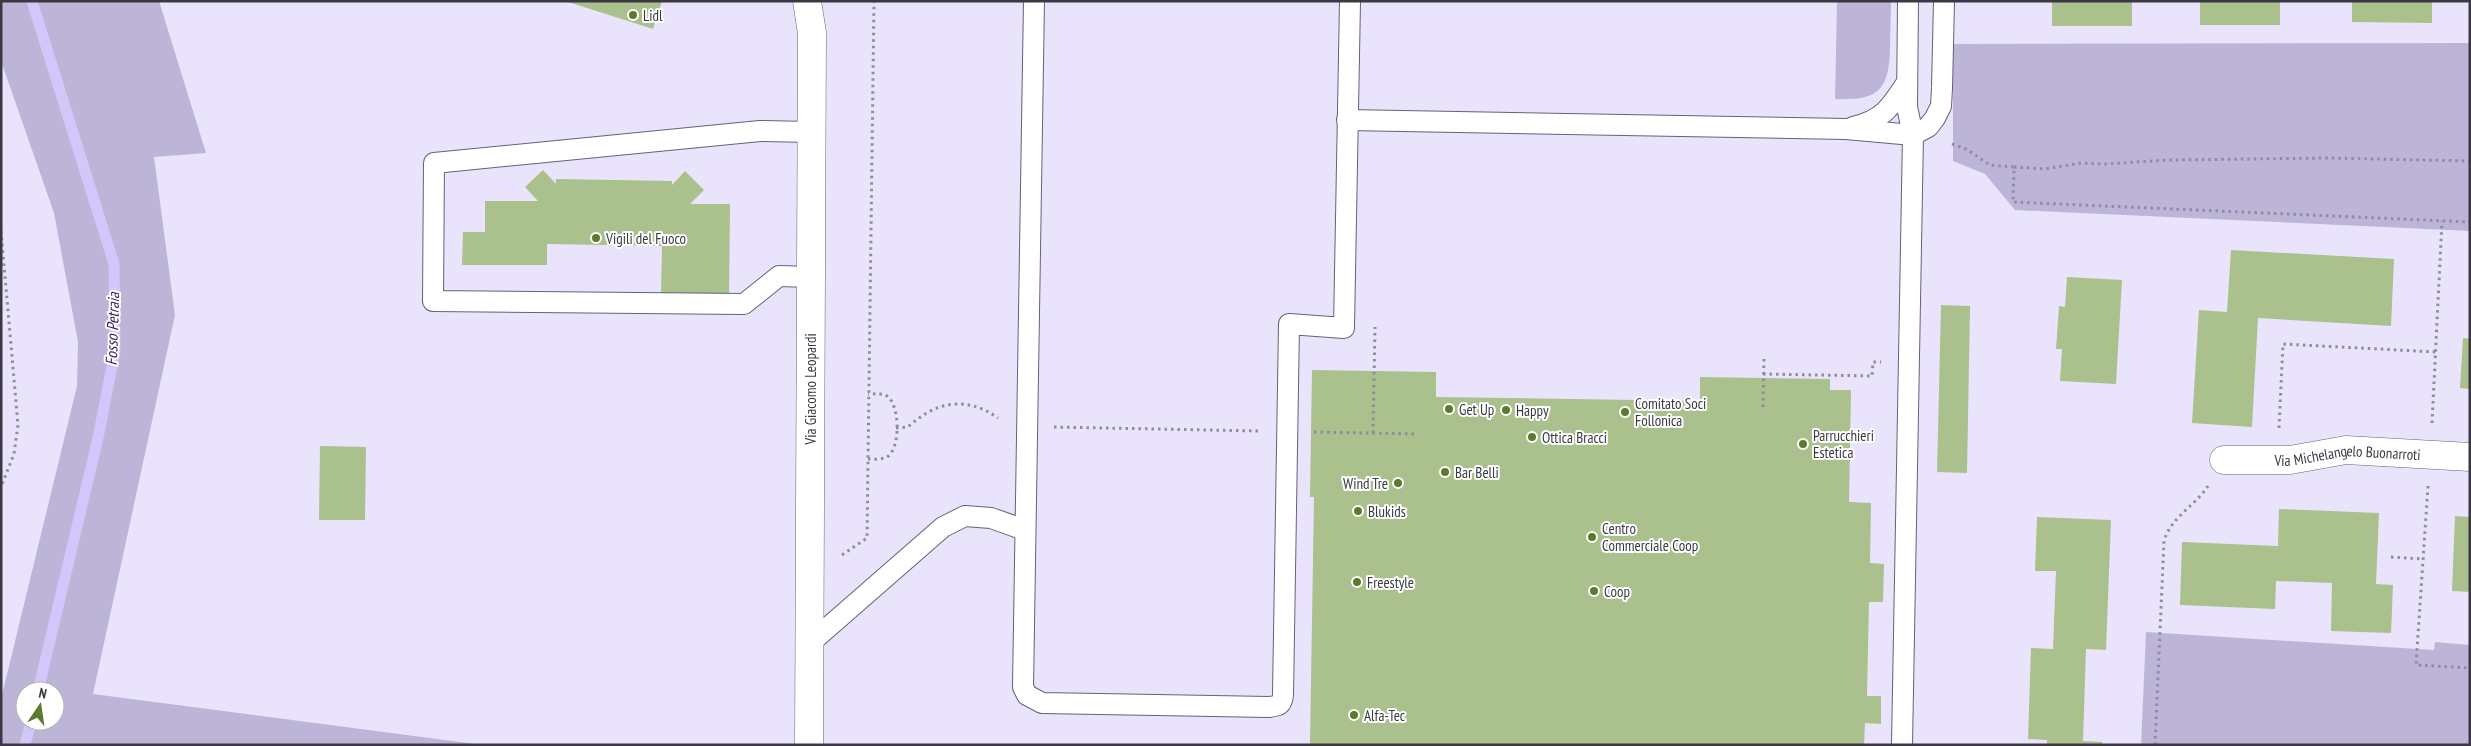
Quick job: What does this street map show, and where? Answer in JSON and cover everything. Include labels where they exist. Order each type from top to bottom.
[{"type":"main road","name":"Via Giacomo Leopardi","points":[[807,1],[812,34],[808,745]]},
{"type":"main road","name":"Via Giacomo Leopardi","points":[[812,34],[822,1]]},
{"type":"main road","name":"Via Michelangelo Buonarroti","points":[[2224,460],[2290,460],[2346,450],[2470,457]]},
{"type":"lane","points":[[1034,1],[1023,687],[1027,695],[1042,703],[1278,706],[1282,702],[1283,695],[1289,324],[1344,328],[1350,1]]},
{"type":"lane","points":[[1902,745],[1913,136],[1907,107],[1908,1]]},
{"type":"lane","points":[[1347,120],[1846,129],[1913,136],[1928,127],[1941,106],[1944,1]]},
{"type":"lane","points":[[1846,129],[1875,121],[1894,102],[1907,82]]},
{"type":"lane","points":[[811,277],[779,276],[744,304],[433,301],[434,163],[760,132],[812,132]]},
{"type":"lane","points":[[809,644],[951,524],[965,516],[991,518],[1025,530]]},
{"type":"path","points":[[809,579],[867,538],[874,1]]},
{"type":"path","points":[[1955,145],[1966,149],[1990,165],[2045,169],[2081,163],[2105,164],[2168,160],[2328,158],[2470,161]]},
{"type":"path","points":[[2014,167],[2013,202],[2470,222]]},
{"type":"path","points":[[1,231],[18,425],[14,454],[1,487]]},
{"type":"path","points":[[2278,436],[2283,344],[2436,352]]},
{"type":"path","points":[[1763,407],[1764,358]]},
{"type":"path","points":[[1763,374],[1872,376],[1873,362]]},
{"type":"path","points":[[1373,433],[1374,371]]},
{"type":"path","points":[[868,394],[882,394],[892,401],[896,407],[896,442],[892,453],[882,459],[868,459]]},
{"type":"path","points":[[896,428],[908,428],[922,414],[940,406],[959,404],[978,407],[1007,425],[1287,432]]},
{"type":"path","points":[[1311,432],[1418,434]]},
{"type":"path","points":[[2155,745],[2164,541],[2171,524],[2202,495],[2224,460]]},
{"type":"path","points":[[2391,557],[2423,559]]},
{"type":"path","points":[[2417,649],[2416,665],[2470,668]]},
{"type":"shaded area","points":[[1,1],[159,1],[206,153],[154,157],[175,315],[93,694],[483,745],[1,745],[1,699],[77,386],[78,342],[54,213],[1,61]]},
{"type":"shaded area","points":[[1837,1],[1891,1],[1890,49],[1887,75],[1883,84],[1871,95],[1861,98],[1835,99]]},
{"type":"shaded area","points":[[2470,43],[2470,231],[2015,210],[1985,174],[1953,161],[1953,44]]},
{"type":"shaded area","points":[[2146,632],[2434,650],[2435,642],[2470,645],[2470,745],[2141,745]]},
{"type":"building","name":"Lidl","points":[[565,1],[662,1],[653,29]]},
{"type":"building","points":[[2052,1],[2132,1],[2132,26],[2052,26]]},
{"type":"building","points":[[2200,1],[2280,1],[2280,25],[2200,25]]},
{"type":"building","points":[[2352,1],[2432,1],[2432,23],[2352,22]]},
{"type":"building","name":"Vigili del Fuoco","points":[[543,170],[556,184],[556,179],[672,181],[672,185],[685,171],[704,190],[690,204],[730,204],[729,296],[661,296],[662,246],[547,244],[547,265],[462,265],[463,232],[485,232],[485,201],[538,201],[525,187]]},
{"type":"building","points":[[2231,250],[2394,259],[2391,326],[2258,318],[2252,427],[2192,423],[2199,310],[2227,312]]},
{"type":"building","points":[[2067,277],[2122,280],[2116,384],[2060,381],[2062,349],[2056,349],[2059,306],[2065,307]]},
{"type":"building","points":[[1941,305],[1970,306],[1967,473],[1937,472]]},
{"type":"building","points":[[2463,338],[2470,339],[2470,389],[2460,388]]},
{"type":"building","name":"Centro Commerciale Coop","points":[[1312,370],[1436,372],[1436,397],[1700,401],[1700,377],[1830,379],[1830,390],[1851,390],[1849,502],[1871,503],[1870,563],[1884,564],[1883,602],[1869,602],[1867,696],[1881,696],[1881,724],[1865,723],[1864,745],[1310,745],[1314,497],[1310,497]]},
{"type":"building","points":[[320,446],[366,447],[365,520],[319,520]]},
{"type":"building","points":[[2279,509],[2379,513],[2376,584],[2393,585],[2391,633],[2331,631],[2332,583],[2276,581],[2275,609],[2180,605],[2182,542],[2278,546]]},
{"type":"building","points":[[2455,516],[2470,517],[2470,592],[2452,591]]},
{"type":"building","points":[[2037,517],[2111,520],[2106,650],[2086,649],[2083,741],[2102,742],[2102,745],[2047,745],[2047,740],[2028,739],[2031,648],[2053,649],[2056,571],[2035,571]]},
{"type":"waterway","name":"Fosso Petraia","points":[[32,1],[114,264],[115,351],[98,438],[40,681]]},
{"type":"waterway","name":"Fosso Petraia","points":[[25,745],[28,731]]},
{"type":"place","name":"Lidl","points":[[633,15]]},
{"type":"place","name":"Vigili del Fuoco","points":[[596,238]]},
{"type":"place","name":"Get Up","points":[[1449,409]]},
{"type":"place","name":"Happy","points":[[1506,410]]},
{"type":"place","name":"Comitato Soci Follonica","points":[[1625,412]]},
{"type":"place","name":"Ottica Bracci","points":[[1532,437]]},
{"type":"place","name":"Parrucchieri Estetica","points":[[1803,444]]},
{"type":"place","name":"Bar Belli","points":[[1445,472]]},
{"type":"place","name":"Wind Tre","points":[[1398,483]]},
{"type":"place","name":"Blukids","points":[[1358,511]]},
{"type":"place","name":"Centro Commerciale Coop","points":[[1592,537]]},
{"type":"place","name":"Freestyle","points":[[1357,582]]},
{"type":"place","name":"Coop","points":[[1594,591]]},
{"type":"place","name":"Alfa-Tec","points":[[1354,715]]}]
